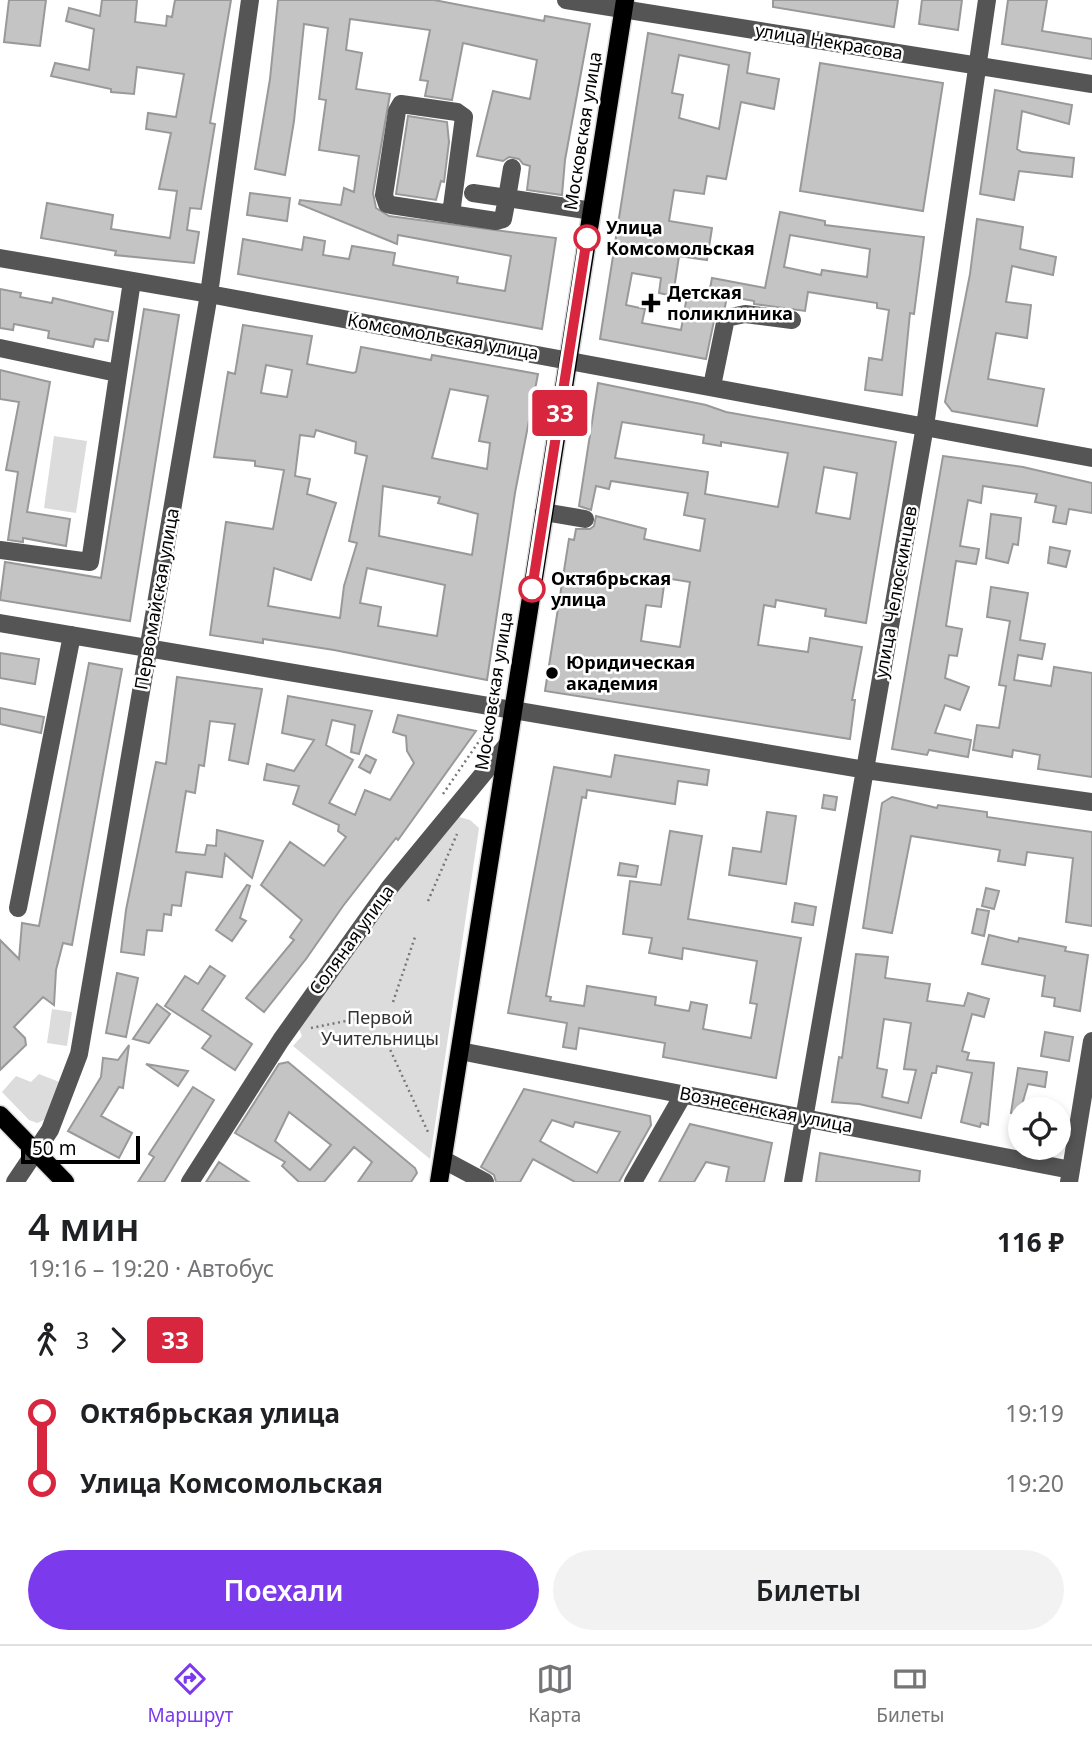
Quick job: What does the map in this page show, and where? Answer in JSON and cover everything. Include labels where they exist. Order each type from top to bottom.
[{"type":"main road","name":"Московская улица","points":[[439,1182],[625,4]]},
{"type":"main road","points":[[0,1115],[65,1182]]},
{"type":"street","name":"Первомайская улица","points":[[15,1182],[64,1100],[79,1054],[209,294],[250,0]]},
{"type":"street","name":"улица Некрасова","points":[[565,0],[625,4],[1092,84]]},
{"type":"street","name":"улица Челюскинцев","points":[[793,1182],[925,426],[987,0]]},
{"type":"street","points":[[451,214],[464,117],[457,111],[401,104],[397,111],[384,200],[390,205],[451,214],[501,220],[512,168]]},
{"type":"street","points":[[472,193],[592,211]]},
{"type":"street","name":"Комсомольская улица","points":[[0,258],[712,386],[1092,458]]},
{"type":"street","points":[[0,550],[90,562],[132,281]]},
{"type":"street","points":[[712,386],[726,318],[744,314],[792,320]]},
{"type":"street","points":[[0,348],[117,373]]},
{"type":"street","points":[[544,512],[585,519]]},
{"type":"street","points":[[0,623],[866,770],[1092,802]]},
{"type":"street","points":[[18,908],[72,635]]},
{"type":"street","name":"Соляная улица","points":[[190,1182],[286,1032],[390,887],[507,745]]},
{"type":"street","points":[[1070,1176],[1092,1041]]},
{"type":"street","name":"Вознесенская улица","points":[[460,1051],[806,1118],[1070,1176]]},
{"type":"street","points":[[633,1182],[683,1095]]},
{"type":"street","points":[[444,1160],[485,1182]]},
{"type":"path","points":[[428,901],[458,831]]},
{"type":"path","points":[[393,1002],[415,937]]},
{"type":"path","points":[[286,1032],[356,1019]]},
{"type":"path","points":[[388,1045],[428,1132]]},
{"type":"green space","points":[[54,436],[87,441],[76,513],[44,508]]},
{"type":"green space","name":"Первой Учительницы","points":[[459,817],[470,820],[479,828],[430,1159],[293,1046],[302,1036],[297,1024],[396,891]]},
{"type":"green space","points":[[52,1009],[72,1012],[67,1046],[47,1043]]},
{"type":"green space","points":[[39,1074],[62,1083],[49,1118],[37,1123],[29,1120],[2,1092],[16,1076],[31,1082]]},
{"type":"building","points":[[9,0],[46,0],[40,46],[4,42]]},
{"type":"building","points":[[102,0],[137,0],[135,22],[166,26],[167,16],[172,17],[175,0],[231,0],[210,123],[215,124],[201,209],[190,208],[187,230],[199,232],[194,263],[115,255],[116,251],[41,238],[47,203],[113,215],[111,229],[170,238],[177,191],[159,189],[171,133],[146,129],[148,113],[176,117],[184,74],[137,67],[134,94],[111,92],[111,89],[51,76],[55,63],[89,70],[94,29],[66,21],[69,8],[100,16]]},
{"type":"building","points":[[278,0],[434,0],[544,21],[545,16],[590,24],[565,160],[562,195],[527,190],[530,166],[519,159],[509,157],[503,161],[477,156],[493,91],[530,99],[537,60],[463,43],[452,100],[425,96],[428,81],[420,80],[430,30],[350,19],[346,50],[362,53],[356,89],[390,94],[373,193],[376,208],[389,216],[556,238],[542,329],[238,274],[243,239],[302,250],[304,237],[325,241],[323,255],[349,259],[352,246],[395,253],[393,265],[458,277],[457,283],[505,291],[511,256],[398,235],[397,244],[299,204],[300,200],[341,205],[344,188],[354,192],[359,156],[319,150],[326,100],[319,99],[328,28],[304,24],[294,121],[285,175],[255,169],[270,79]]},
{"type":"building","points":[[773,0],[898,0],[894,27],[773,7]]},
{"type":"building","points":[[922,0],[962,0],[958,30],[919,24]]},
{"type":"building","points":[[1008,0],[1047,0],[1042,31],[1092,39],[1092,59],[1002,44]]},
{"type":"building","points":[[648,33],[750,53],[747,73],[779,79],[774,109],[741,102],[726,179],[707,176],[704,194],[674,190],[669,221],[712,228],[707,260],[679,256],[673,296],[659,293],[661,278],[632,273],[626,305],[645,309],[642,323],[681,330],[687,296],[708,299],[712,278],[765,288],[780,212],[825,221],[825,225],[924,237],[914,314],[910,313],[902,395],[865,390],[869,358],[882,360],[889,310],[877,308],[877,303],[808,292],[805,311],[754,304],[754,301],[727,296],[725,307],[715,316],[706,359],[600,339]],"holes":[[[679,55],[729,65],[719,129],[679,118],[683,95],[672,93]],[[790,235],[870,249],[867,277],[822,270],[821,275],[784,267]]]},
{"type":"building","points":[[820,63],[943,83],[923,211],[800,191]]},
{"type":"building","points":[[995,90],[1072,105],[1069,124],[1022,111],[1017,149],[1022,152],[1074,158],[1072,177],[1019,171],[1014,200],[980,194]]},
{"type":"building","points":[[408,116],[447,122],[449,142],[444,182],[441,181],[436,200],[396,194]]},
{"type":"building","points":[[250,193],[290,198],[287,221],[247,215]]},
{"type":"building","points":[[977,219],[1023,227],[1020,249],[1056,257],[1053,275],[1012,266],[1006,302],[1031,305],[1027,338],[996,333],[988,379],[1044,389],[1037,426],[952,411],[945,402],[970,274]]},
{"type":"building","points":[[0,289],[21,293],[20,297],[52,303],[53,298],[113,312],[108,341],[95,339],[93,347],[48,338],[49,331],[14,324],[13,330],[0,328]]},
{"type":"building","points":[[144,309],[179,315],[130,621],[0,600],[5,562],[101,578]]},
{"type":"building","points":[[243,325],[312,336],[307,364],[353,373],[356,372],[361,347],[431,360],[432,355],[538,374],[515,493],[487,680],[334,650],[263,639],[263,643],[210,635],[226,522],[273,529],[284,470],[255,466],[255,461],[214,457],[228,372],[235,374]],"holes":[[[266,365],[292,370],[287,397],[261,393]],[[450,389],[488,396],[479,441],[490,443],[487,469],[432,458]],[[316,430],[356,442],[355,453],[367,456],[349,541],[357,543],[344,586],[340,618],[268,606],[274,568],[311,580],[336,503],[307,494],[310,479],[295,476],[300,435],[314,437]],[[383,486],[440,497],[438,503],[478,514],[472,555],[379,536]],[[367,568],[445,585],[437,636],[378,626],[381,607],[360,603]]]},
{"type":"building","points":[[0,370],[50,382],[27,512],[70,519],[66,546],[23,538],[23,542],[8,540],[18,472],[6,470],[19,402],[0,399]]},
{"type":"building","points":[[598,383],[706,405],[726,412],[896,442],[866,623],[825,616],[826,609],[776,600],[775,607],[764,605],[758,645],[808,652],[810,638],[862,647],[852,700],[855,700],[850,739],[545,691],[569,539],[574,540],[576,529],[590,529],[594,526],[596,516],[646,529],[644,539],[700,551],[705,519],[684,515],[688,493],[611,481],[609,489],[596,486],[591,510],[579,506]],"holes":[[[622,422],[704,435],[703,443],[721,446],[721,442],[788,453],[778,507],[705,494],[708,472],[615,458]],[[824,467],[857,473],[850,519],[816,513]],[[665,578],[690,582],[680,647],[641,641],[646,605],[661,607]]]},
{"type":"building","points":[[943,456],[1023,467],[1092,483],[1092,513],[1069,509],[1066,524],[1053,522],[1056,506],[1035,502],[1037,494],[983,486],[981,503],[968,500],[960,546],[979,549],[976,564],[956,561],[946,626],[962,629],[957,656],[949,655],[945,678],[969,687],[960,710],[945,705],[935,733],[971,740],[968,757],[929,750],[927,755],[892,749]]},
{"type":"building","points":[[991,514],[1021,518],[1018,545],[1013,544],[1008,563],[986,558]]},
{"type":"building","points":[[1050,547],[1070,551],[1066,567],[1048,563]]},
{"type":"building","points":[[991,587],[1028,593],[1020,640],[1045,644],[1042,659],[1018,655],[1014,680],[1051,686],[1054,667],[1092,673],[1092,777],[1038,769],[1040,755],[1013,750],[1012,757],[973,750],[977,725],[999,728],[1006,686],[999,685],[1010,621],[987,617]]},
{"type":"building","points":[[0,653],[39,659],[35,684],[0,678]]},
{"type":"building","points":[[89,663],[122,669],[72,945],[63,943],[56,970],[54,1005],[43,997],[14,1027],[25,1038],[26,1045],[0,1070],[0,940],[19,959],[22,923],[39,926]]},
{"type":"building","points":[[177,677],[262,689],[248,764],[229,760],[235,724],[210,721],[204,766],[199,765],[195,793],[186,791],[176,852],[205,855],[207,845],[216,846],[217,830],[263,841],[252,878],[225,854],[222,877],[186,872],[181,906],[172,905],[171,915],[164,914],[162,931],[147,930],[144,955],[121,952],[126,910],[156,762],[166,764]]},
{"type":"building","points":[[288,696],[372,711],[359,754],[351,752],[355,725],[332,720],[326,745],[353,760],[329,803],[355,815],[365,790],[390,800],[414,763],[407,751],[406,736],[393,732],[398,715],[476,731],[398,840],[396,838],[264,1012],[246,998],[294,940],[290,937],[302,920],[261,885],[290,842],[324,866],[346,837],[338,831],[339,825],[293,804],[299,786],[264,780],[267,764],[294,771],[314,740],[282,733]]},
{"type":"building","points":[[0,708],[44,717],[41,733],[0,724]]},
{"type":"building","points":[[366,755],[376,760],[370,773],[359,767]]},
{"type":"building","points":[[615,755],[709,770],[707,785],[678,781],[675,804],[587,790],[586,798],[582,797],[546,996],[551,997],[550,1001],[584,1006],[587,986],[656,997],[655,1005],[689,1011],[691,1002],[707,1005],[703,1029],[751,1038],[757,1004],[750,1003],[757,961],[683,948],[682,959],[649,953],[652,938],[623,934],[630,881],[661,885],[670,831],[702,836],[688,919],[801,938],[776,1078],[663,1057],[665,1043],[579,1028],[576,1049],[563,1047],[567,1023],[508,1013],[554,767],[611,777]]},
{"type":"building","points":[[824,795],[837,797],[835,810],[822,808]]},
{"type":"building","points":[[892,797],[937,808],[938,805],[987,812],[987,817],[1092,832],[1092,926],[1066,922],[1073,858],[1027,852],[1025,865],[998,861],[1000,850],[911,836],[892,933],[863,928],[882,803]]},
{"type":"building","points":[[767,812],[796,816],[786,884],[729,875],[733,848],[761,852]]},
{"type":"building","points":[[620,863],[638,866],[636,877],[618,875]]},
{"type":"building","points":[[247,885],[250,886],[240,918],[246,921],[232,941],[216,930]]},
{"type":"building","points":[[986,888],[999,891],[994,909],[982,906]]},
{"type":"building","points":[[795,903],[816,907],[813,925],[792,922]]},
{"type":"building","points":[[977,909],[989,911],[984,936],[972,933]]},
{"type":"building","points":[[989,935],[1018,942],[1019,938],[1066,947],[1065,951],[1088,955],[1080,1011],[1054,1006],[1055,998],[1042,996],[1045,976],[982,964]]},
{"type":"building","points":[[856,954],[888,957],[885,978],[930,984],[927,1001],[964,1006],[968,993],[989,999],[984,1017],[972,1014],[962,1051],[969,1053],[967,1060],[994,1063],[988,1125],[981,1123],[980,1127],[961,1122],[972,1073],[937,1066],[936,1073],[932,1073],[921,1118],[859,1104],[832,1102],[839,1057],[842,1058]],"holes":[[[884,1019],[911,1023],[904,1069],[916,1070],[908,1103],[882,1097],[887,1070],[877,1068]]]},
{"type":"building","points":[[210,966],[225,976],[202,1010],[252,1044],[235,1070],[202,1048],[211,1036],[165,1006],[185,976],[198,984]]},
{"type":"building","points":[[117,973],[138,978],[126,1037],[106,1033]]},
{"type":"building","points":[[157,1004],[170,1014],[149,1043],[133,1039]]},
{"type":"building","points":[[1045,1032],[1073,1037],[1069,1061],[1041,1056]]},
{"type":"building","points":[[129,1045],[123,1088],[119,1087],[101,1116],[132,1133],[119,1158],[68,1131],[101,1077],[103,1058],[118,1060]]},
{"type":"building","points":[[288,1062],[415,1168],[417,1173],[411,1182],[358,1182],[372,1162],[354,1147],[324,1182],[299,1182],[282,1166],[285,1162],[235,1133],[279,1064]],"holes":[[[289,1112],[331,1145],[310,1170],[275,1141]]]},
{"type":"building","points":[[146,1064],[188,1071],[178,1086]]},
{"type":"building","points":[[1018,1068],[1047,1072],[1045,1087],[1028,1084],[1024,1097],[1013,1097]]},
{"type":"building","points":[[193,1087],[214,1100],[164,1182],[138,1182],[154,1157],[149,1154]]},
{"type":"building","points":[[524,1089],[650,1116],[651,1125],[619,1182],[575,1182],[533,1159],[520,1182],[496,1182],[494,1175],[481,1167]],"holes":[[[552,1120],[573,1127],[575,1122],[620,1132],[597,1173],[540,1141]]]},
{"type":"building","points":[[690,1124],[772,1143],[764,1182],[726,1182],[729,1167],[706,1162],[694,1182],[659,1182]]},
{"type":"building","points":[[820,1153],[920,1171],[919,1182],[816,1182]]},
{"type":"building","points":[[219,1162],[249,1182],[206,1182]]},
{"type":"bus line","name":"33","points":[[532,589],[587,238]]},
{"type":"place","name":"Улица Комсомольская","points":[[587,238]]},
{"type":"place","name":"Детская поликлиника","points":[[651,303]]},
{"type":"place","name":"Октябрьская улица","points":[[532,589]]},
{"type":"place","name":"Юридическая академия","points":[[552,673]]}]
